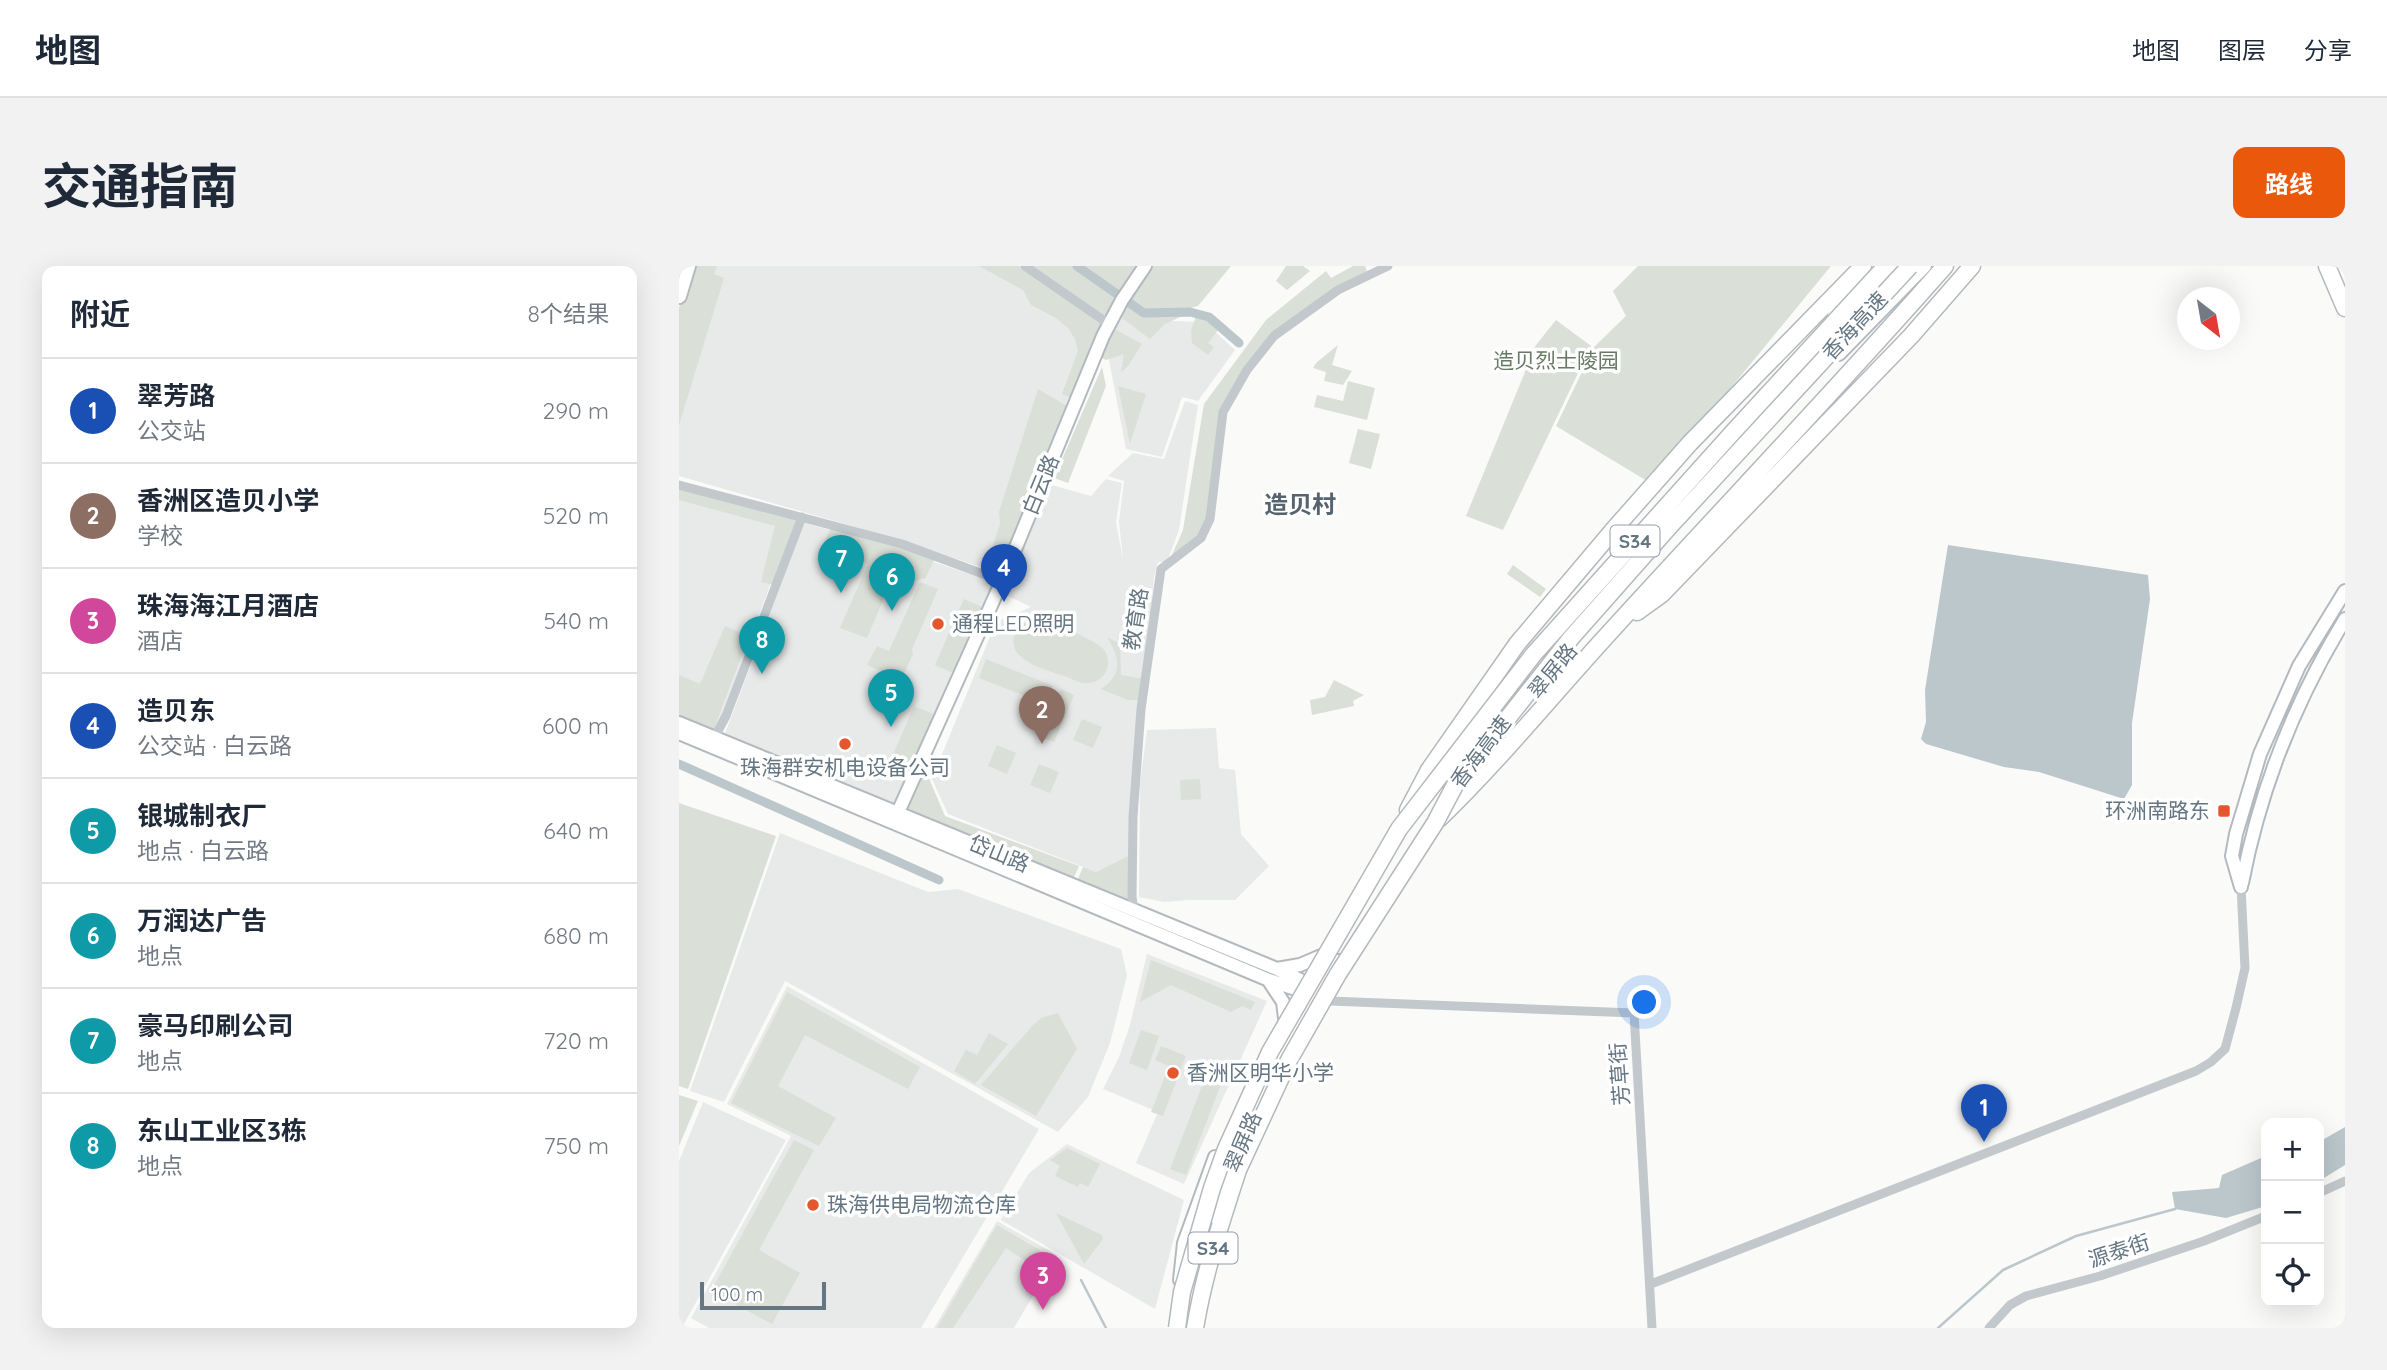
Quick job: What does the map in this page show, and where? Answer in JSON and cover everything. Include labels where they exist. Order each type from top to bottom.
[{"type":"highway","points":[[1399,829],[1429,770],[1517,644],[1690,443],[1865,266]]},
{"type":"highway","name":"香海高速","points":[[1177,1328],[1182,1292],[1226,1149],[1270,1052],[1399,829],[1533,655],[1883,266]]},
{"type":"highway","name":"香海高速","points":[[1193,1328],[1216,1239],[1238,1170],[1262,1115],[1289,1060],[1338,974],[1435,823],[1455,785],[1571,638],[1670,526],[1910,266]]},
{"type":"highway","points":[[1435,823],[1477,782],[1610,632],[1822,404],[1945,266]]},
{"type":"highway","points":[[1610,632],[1662,594],[1911,336],[1972,266]]},
{"type":"highway","points":[[2327,266],[2345,308]]},
{"type":"main road","points":[[679,296],[688,266]]},
{"type":"main road","name":"白云路","points":[[896,818],[1002,581],[1109,324],[1145,266]]},
{"type":"main road","points":[[1825,327],[1865,266]]},
{"type":"main road","name":"翠屏路","points":[[1169,1328],[1178,1296],[1184,1243],[1228,1126],[1302,986],[1399,837],[1462,750],[1575,607],[1669,499],[1883,266]]},
{"type":"main road","name":"翠屏路","points":[[1193,1328],[1222,1192],[1280,1058],[1317,992],[1422,837],[1592,622],[1717,478],[1925,266]]},
{"type":"main road","points":[[2241,887],[2232,856],[2260,754],[2299,666],[2345,591]]},
{"type":"main road","points":[[2241,887],[2251,835],[2281,744],[2320,661],[2345,619]]},
{"type":"main road","name":"岱山路","points":[[679,723],[712,741],[1269,980],[1302,986],[1317,992]]},
{"type":"main road","name":"岱山路","points":[[679,733],[712,741]]},
{"type":"main road","name":"岱山路","points":[[896,818],[1134,910],[1277,969],[1302,986]]},
{"type":"main road","points":[[1277,969],[1300,965],[1321,956]]},
{"type":"main road","points":[[1269,980],[1283,1002],[1285,1018]]},
{"type":"street","points":[[1025,266],[1109,324]]},
{"type":"street","name":"教育路","points":[[1134,910],[1132,897],[1136,765],[1141,709],[1161,569],[1201,538],[1210,519],[1223,412],[1247,370],[1274,336],[1338,290],[1388,266]]},
{"type":"street","points":[[679,485],[902,544],[1002,581]]},
{"type":"street","points":[[712,741],[726,716],[802,517]]},
{"type":"street","points":[[1651,1284],[2196,1071],[2211,1062],[2225,1049],[2245,968],[2241,887]]},
{"type":"street","name":"芳草街","points":[[1317,992],[1330,1001],[1634,1013],[1653,1328]]},
{"type":"street","points":[[2324,1191],[2345,1181]]},
{"type":"street","name":"源泰街","points":[[1989,1328],[2010,1305],[2026,1296],[2100,1276],[2204,1241],[2261,1218]]},
{"type":"shaded area","points":[[697,266],[1010,266],[1098,325],[998,573],[904,541],[679,476],[679,323]]},
{"type":"shaded area","points":[[1124,307],[1146,320],[1204,322],[1235,350],[1198,401],[1182,397],[1162,457],[1126,449],[1106,344]]},
{"type":"shaded area","points":[[1185,401],[1198,405],[1179,530],[1167,562],[1158,562],[1154,577],[1132,854],[1096,872],[948,814],[932,779],[996,622],[1031,607],[998,591],[1048,484],[1091,496],[1106,479],[1122,483],[1116,522],[1123,560],[1119,522],[1124,481],[1108,476],[1133,453],[1164,459]]},
{"type":"shaded area","points":[[679,495],[793,523],[714,737],[679,724]]},
{"type":"shaded area","points":[[804,523],[884,545],[996,583],[894,812],[723,739]]},
{"type":"shaded area","points":[[1948,545],[2148,575],[2150,599],[2132,723],[2132,785],[2124,799],[2039,772],[2004,767],[1926,744],[1921,739],[1926,722],[1925,690]]},
{"type":"shaded area","points":[[1216,728],[1219,768],[1235,770],[1241,834],[1269,866],[1235,900],[1164,902],[1139,897],[1140,784],[1147,730]]},
{"type":"shaded area","points":[[780,833],[928,892],[958,889],[1121,949],[1127,975],[1110,1043],[1088,1097],[1058,1132],[785,981],[724,1102],[690,1091]]},
{"type":"shaded area","name":"香洲区明华小学","points":[[1147,954],[1267,1001],[1184,1184],[1136,1163],[1158,1112],[1103,1089],[1119,1057],[1130,1025]]},
{"type":"shaded area","points":[[787,986],[1039,1129],[921,1328],[709,1328],[691,1318],[791,1136],[727,1104]]},
{"type":"shaded area","points":[[703,1102],[786,1140],[684,1324],[679,1327],[679,1161]]},
{"type":"shaded area","points":[[2345,1127],[2345,1165],[2324,1178],[2324,1139]]},
{"type":"shaded area","points":[[1067,1144],[1184,1200],[1155,1309],[1001,1220],[1029,1173]]},
{"type":"shaded area","points":[[2261,1158],[2261,1208],[2226,1218],[2175,1209],[2172,1192],[2219,1188],[2222,1175]]},
{"type":"shaded area","points":[[997,1221],[1057,1255],[1014,1328],[934,1328]]},
{"type":"green space","points":[[692,266],[717,266],[714,274],[724,278],[679,425],[679,308]]},
{"type":"green space","points":[[979,266],[1019,266],[1105,325],[1074,399],[1062,394],[1078,351],[1068,328],[1056,318],[1031,305],[1023,290]]},
{"type":"green space","points":[[1032,266],[1139,266],[1108,318]]},
{"type":"green space","points":[[1149,266],[1231,266],[1198,306],[1187,309],[1146,309],[1129,297]]},
{"type":"green space","points":[[1286,266],[1303,266],[1310,271],[1287,290],[1276,281]]},
{"type":"green space","points":[[1353,266],[1365,266],[1367,272],[1275,333],[1221,412],[1207,519],[1199,535],[1171,557],[1183,530],[1204,404],[1266,320],[1326,271],[1331,278]]},
{"type":"green space","points":[[1638,266],[1831,266],[1652,484],[1556,426],[1594,347],[1626,316],[1613,291]]},
{"type":"green space","points":[[1128,304],[1146,316],[1185,315],[1165,324],[1150,339],[1122,318]]},
{"type":"green space","points":[[1196,316],[1209,319],[1219,329],[1208,343],[1214,347],[1208,355],[1192,343],[1191,331]]},
{"type":"green space","name":"造贝烈士陵园","points":[[1556,320],[1591,346],[1503,530],[1466,516],[1536,345]]},
{"type":"green space","points":[[1109,326],[1142,344],[1121,372],[1124,354],[1106,360],[1097,356]]},
{"type":"green space","points":[[1338,345],[1332,365],[1352,371],[1343,385],[1324,381],[1326,372],[1313,368]]},
{"type":"green space","points":[[1102,367],[1106,386],[1068,483],[1054,478]]},
{"type":"green space","points":[[1348,381],[1375,388],[1367,420],[1314,407],[1317,395],[1343,401]]},
{"type":"green space","points":[[1118,386],[1146,394],[1130,444]]},
{"type":"green space","points":[[1038,389],[1070,408],[1003,571],[986,566],[1000,524],[999,512]]},
{"type":"green space","points":[[1358,429],[1380,434],[1371,469],[1349,463]]},
{"type":"green space","points":[[679,488],[797,520],[773,585],[761,582],[775,526],[679,500]]},
{"type":"green space","points":[[831,527],[934,560],[925,579],[916,581],[895,572],[867,638],[840,628],[868,564],[846,554],[838,568],[817,560]]},
{"type":"green space","points":[[1513,565],[1546,589],[1540,597],[1507,574]]},
{"type":"green space","points":[[920,582],[938,589],[901,680],[867,665],[877,646],[889,651]]},
{"type":"green space","points":[[964,599],[982,607],[953,673],[935,665]]},
{"type":"green space","points":[[1031,621],[1071,631],[1100,646],[1105,651],[1108,662],[1103,676],[1094,682],[1080,682],[1040,668],[1022,658],[1013,643],[1015,634],[1021,626]]},
{"type":"green space","points":[[725,626],[749,636],[712,734],[679,722],[679,675],[700,684]]},
{"type":"green space","points":[[1107,637],[1120,644],[1121,675],[1143,679],[1139,700],[1128,700],[1101,689],[1113,678],[1117,666],[1115,652]]},
{"type":"green space","points":[[986,659],[1053,686],[1046,704],[979,678]]},
{"type":"green space","points":[[1334,680],[1364,695],[1353,701],[1354,706],[1312,715],[1310,700],[1325,697]]},
{"type":"green space","points":[[1061,689],[1074,695],[1054,742],[1041,737]]},
{"type":"green space","points":[[914,706],[936,715],[914,767],[892,757]]},
{"type":"green space","points":[[1082,719],[1102,727],[1093,748],[1073,740]]},
{"type":"green space","points":[[997,745],[1016,753],[1007,774],[988,766]]},
{"type":"green space","points":[[922,762],[945,816],[1079,866],[1068,890],[899,816]]},
{"type":"green space","points":[[1039,764],[1059,772],[1050,793],[1030,785]]},
{"type":"green space","points":[[1200,779],[1201,799],[1181,800],[1180,780]]},
{"type":"green space","points":[[679,803],[776,836],[688,1089],[679,1086]]},
{"type":"green space","points":[[1130,855],[1131,918],[1072,893],[1083,867],[1096,872]]},
{"type":"green space","points":[[1151,960],[1255,1002],[1251,1010],[1242,1006],[1231,1012],[1171,985],[1140,1002]]},
{"type":"green space","points":[[787,992],[920,1067],[908,1089],[805,1035],[778,1086],[836,1118],[819,1146],[731,1103]]},
{"type":"green space","points":[[1058,1013],[1077,1049],[1036,1116],[981,1085],[1032,1026],[1041,1018]]},
{"type":"green space","points":[[1141,1030],[1159,1036],[1147,1070],[1129,1063]]},
{"type":"green space","points":[[989,1033],[1008,1044],[975,1084],[954,1071],[966,1050],[977,1055]]},
{"type":"green space","points":[[1161,1046],[1186,1056],[1163,1116],[1151,1112],[1169,1066],[1155,1060]]},
{"type":"green space","points":[[1205,1078],[1221,1084],[1186,1175],[1170,1169]]},
{"type":"green space","points":[[679,1095],[698,1101],[679,1146]]},
{"type":"green space","points":[[794,1140],[814,1150],[759,1250],[800,1273],[772,1324],[711,1291]]},
{"type":"green space","points":[[1067,1148],[1100,1164],[1088,1187],[1080,1183],[1078,1187],[1055,1176],[1060,1166],[1050,1160]]},
{"type":"green space","points":[[1056,1213],[1102,1235],[1103,1239],[1084,1264]]},
{"type":"green space","points":[[997,1225],[1048,1255],[1040,1270],[1006,1248],[953,1328],[937,1328]]},
{"type":"waterway","points":[[1077,266],[1144,313],[1190,312],[1209,317],[1239,343]]},
{"type":"waterway","points":[[679,764],[939,880]]},
{"type":"waterway","points":[[1938,1328],[2003,1270],[2076,1236],[2175,1209]]},
{"type":"waterway","points":[[1081,1280],[1106,1328]]},
{"type":"place","name":"豪马印刷公司","points":[[841,593]]},
{"type":"place","name":"造贝东","points":[[1004,602]]},
{"type":"place","name":"万润达广告","points":[[892,611]]},
{"type":"place","name":"通程LED照明","points":[[938,624]]},
{"type":"place","name":"东山工业区3栋","points":[[762,674]]},
{"type":"place","name":"银城制衣厂","points":[[891,727]]},
{"type":"place","name":"珠海群安机电设备公司","points":[[845,744]]},
{"type":"place","name":"香洲区造贝小学","points":[[1042,744]]},
{"type":"place","name":"环洲南路东","points":[[2224,811]]},
{"type":"place","name":"香洲区明华小学","points":[[1173,1073]]},
{"type":"place","name":"翠芳路","points":[[1984,1142]]},
{"type":"place","name":"珠海供电局物流仓库","points":[[813,1205]]},
{"type":"place","name":"珠海海江月酒店","points":[[1043,1310]]},
{"type":"district","name":"造贝村","points":[[1300,505]]}]
